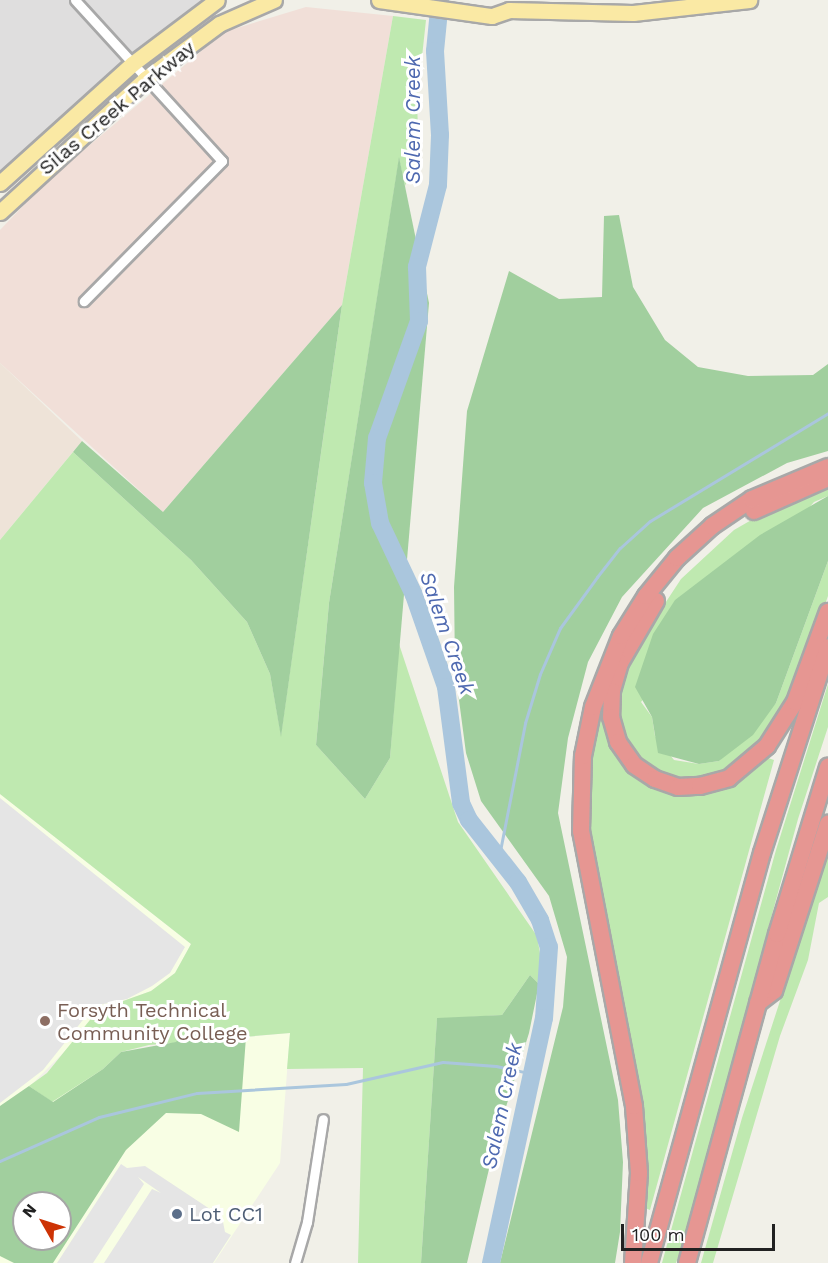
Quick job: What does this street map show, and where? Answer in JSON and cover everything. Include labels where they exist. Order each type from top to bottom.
[{"type":"highway","points":[[633,1263],[639,1173],[634,1106],[581,831],[583,756],[593,707],[621,636],[646,596],[677,558],[712,526],[752,499],[828,467]]},
{"type":"highway","points":[[828,479],[788,493],[744,517],[690,561],[660,595],[627,649],[612,692],[613,730],[624,753],[644,773],[678,787],[715,783],[742,770],[767,746],[795,702],[828,612]]},
{"type":"highway","points":[[649,1263],[762,853],[828,647]]},
{"type":"highway","points":[[687,1263],[758,1003],[828,767]]},
{"type":"highway","points":[[758,1003],[774,991],[828,824]]},
{"type":"main road","name":"Silas Creek Parkway","points":[[0,183],[132,64],[218,0]]},
{"type":"main road","name":"Silas Creek Parkway","points":[[0,212],[145,79],[219,24],[273,0]]},
{"type":"main road","points":[[379,0],[460,14],[492,16],[509,10],[633,13],[749,0]]},
{"type":"main road","points":[[495,0],[509,10]]},
{"type":"street","points":[[79,1],[145,79],[222,161],[84,301]]},
{"type":"street","points":[[296,1263],[307,1222],[323,1119]]},
{"type":"shaded area","points":[[0,0],[202,0],[0,187]]},
{"type":"shaded area","points":[[306,7],[393,16],[342,305],[163,512],[0,363],[0,230],[47,181],[224,32]]},
{"type":"shaded area","points":[[0,363],[82,441],[0,540]]},
{"type":"shaded area","name":"Forsyth Technical Community College","points":[[0,794],[191,944],[175,973],[151,991],[98,1010],[83,1033],[29,1087],[236,1038],[290,1033],[280,1163],[214,1263],[0,1263]]},
{"type":"shaded area","points":[[0,798],[185,947],[170,973],[152,986],[127,999],[94,1006],[43,1070],[0,1103]]},
{"type":"shaded area","name":"Lot CC1","points":[[121,1164],[127,1168],[145,1166],[222,1217],[225,1232],[231,1235],[213,1263],[104,1263],[152,1189],[161,1193],[138,1177],[144,1184],[93,1263],[57,1263],[65,1251],[72,1251],[72,1240]]},
{"type":"green space","points":[[393,16],[426,20],[417,103],[419,153],[405,186],[399,159],[329,603],[316,745],[365,799],[390,758],[399,644],[458,822],[537,936],[541,959],[539,984],[530,975],[502,1015],[437,1019],[421,1263],[358,1263],[363,1068],[287,1069],[290,1033],[149,1045],[121,1052],[103,1069],[52,1102],[29,1086],[47,1073],[98,1010],[151,991],[175,973],[191,944],[0,794],[0,540],[73,452],[191,560],[247,622],[270,674],[281,735],[342,305]]},
{"type":"green space","points":[[399,157],[429,303],[390,758],[365,799],[316,745],[329,603]]},
{"type":"green space","points":[[619,215],[633,287],[665,340],[698,367],[748,376],[813,375],[828,364],[828,451],[787,463],[703,508],[622,597],[588,662],[568,738],[558,813],[618,1100],[623,1162],[620,1232],[615,1263],[500,1263],[563,1007],[567,957],[549,896],[481,801],[466,753],[455,670],[454,587],[467,411],[509,271],[559,299],[602,297],[604,216]]},
{"type":"green space","points":[[342,305],[281,737],[270,674],[247,622],[191,560],[73,452],[82,441],[163,512]]},
{"type":"green space","points":[[828,484],[828,496],[814,502],[641,702],[652,717],[655,736],[674,760],[699,764],[719,761],[776,703],[828,561],[828,596],[793,694],[761,748],[726,773],[686,781],[663,775],[639,760],[624,738],[617,698],[641,640],[681,579],[734,530],[772,508]]},
{"type":"green space","points":[[828,496],[828,561],[776,703],[753,735],[719,761],[699,764],[658,753],[652,717],[635,687],[653,634],[675,600],[760,535]]},
{"type":"green space","points":[[828,684],[828,727],[798,819],[681,1249],[676,1263],[662,1263],[776,850]]},
{"type":"green space","points":[[600,717],[607,717],[643,778],[737,780],[768,758],[774,760],[650,1210],[645,1208],[617,989],[587,819],[589,754]]},
{"type":"green space","points":[[828,853],[828,897],[819,903],[808,960],[780,1036],[713,1263],[701,1263],[742,1118]]},
{"type":"green space","points":[[530,975],[539,984],[529,1033],[496,1139],[467,1263],[421,1263],[437,1018],[502,1015]]},
{"type":"green space","points":[[180,1037],[246,1037],[239,1132],[201,1114],[166,1113],[126,1150],[72,1234],[72,1191],[12,1191],[12,1251],[61,1251],[53,1263],[14,1263],[0,1256],[0,1106],[29,1086],[53,1102],[103,1069],[121,1052],[176,1042]]},
{"type":"waterway","name":"Salem Creek","points":[[440,0],[435,51],[440,135],[438,185],[417,267],[419,321],[377,438],[373,483],[380,523],[414,595],[446,687],[461,803],[469,820],[518,882],[540,920],[549,947],[544,1018],[491,1263]]},
{"type":"waterway","points":[[499,856],[525,723],[540,674],[560,628],[597,577],[620,548],[650,521],[828,413]]},
{"type":"waterway","points":[[0,1161],[99,1117],[197,1093],[346,1084],[443,1062],[496,1066],[533,1074]]},
{"type":"place","name":"Forsyth Technical Community College","points":[[45,1021]]},
{"type":"place","name":"Lot CC1","points":[[177,1214]]}]
